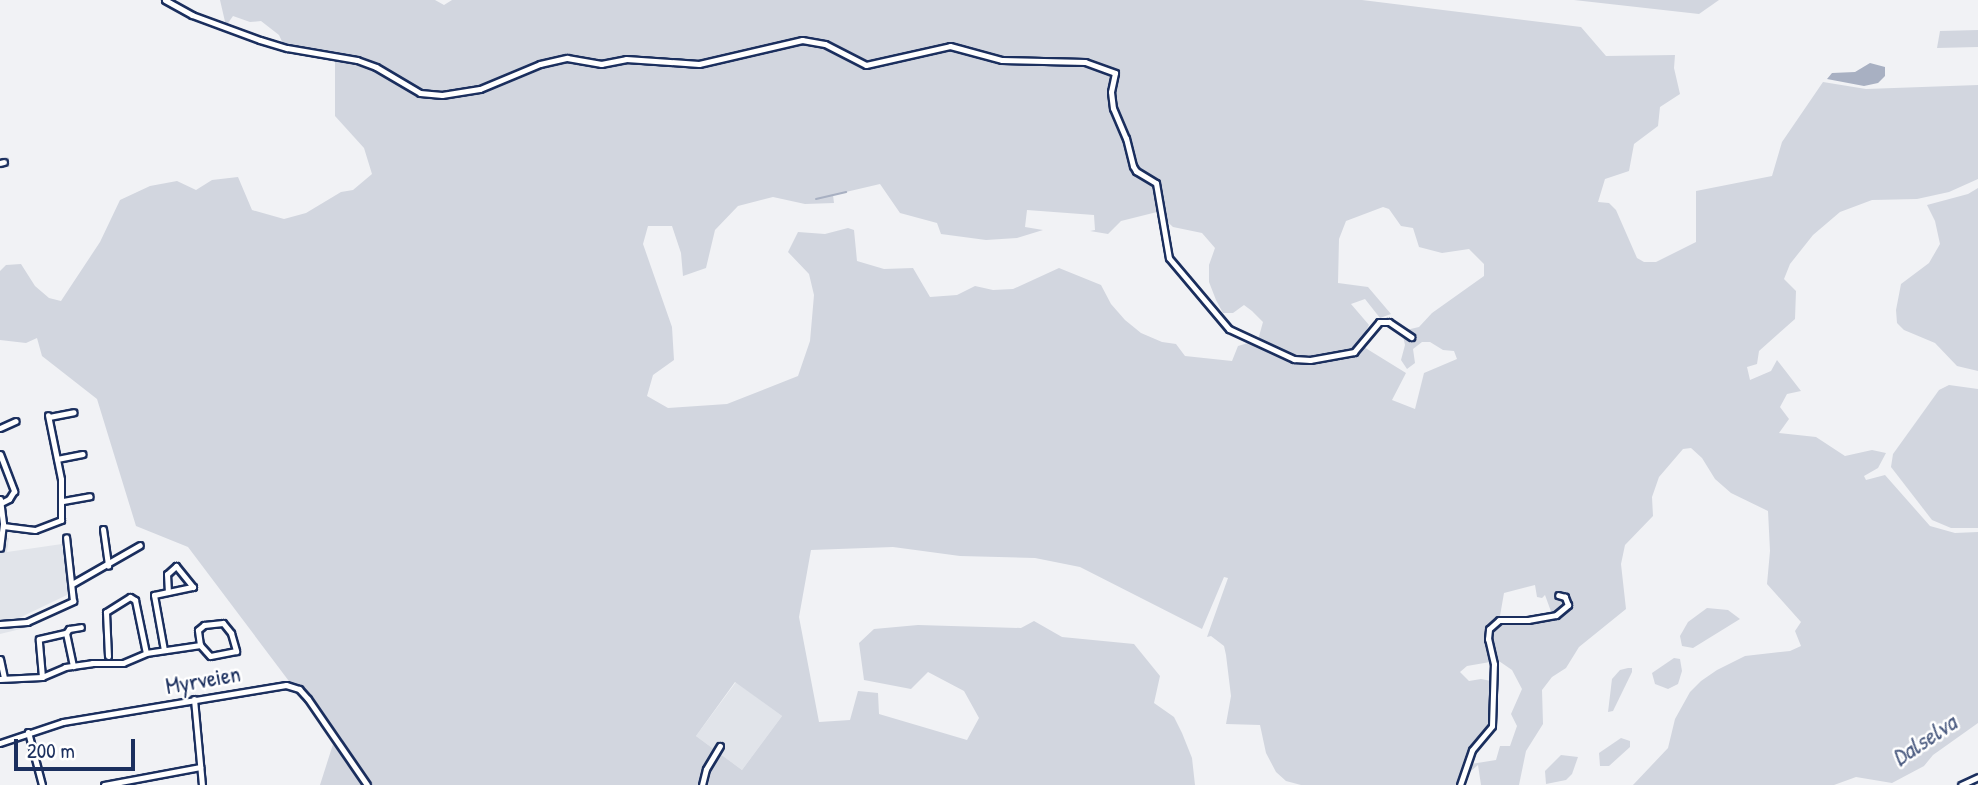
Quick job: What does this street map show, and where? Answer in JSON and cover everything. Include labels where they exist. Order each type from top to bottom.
[{"type":"street","points":[[165,0],[192,15],[260,40],[287,48],[340,55],[376,67],[420,93],[442,95],[481,89],[540,64],[566,58],[601,64],[626,59],[699,64],[802,40],[825,44],[866,65],[881,64],[950,46],[1016,62],[1086,62],[1115,73],[1111,92],[1113,108],[1126,138],[1133,166],[1136,171],[1156,183],[1170,258],[1229,329],[1294,359],[1310,360],[1354,352],[1379,322],[1388,322],[1411,337]]},
{"type":"street","points":[[3,526],[35,530],[58,524],[62,518],[63,501],[49,416],[74,412]]},
{"type":"street","points":[[0,428],[16,421]]},
{"type":"street","points":[[0,454],[14,491],[9,499],[0,501],[3,526],[0,548]]},
{"type":"street","points":[[57,458],[82,454]]},
{"type":"street","points":[[63,501],[90,496]]},
{"type":"street","points":[[103,529],[108,566]]},
{"type":"street","points":[[0,624],[27,622],[69,604],[74,598],[66,537]]},
{"type":"street","points":[[72,584],[108,566],[140,545]]},
{"type":"street","points":[[164,650],[154,595],[188,591],[193,587],[176,566],[167,573],[169,592]]},
{"type":"street","points":[[1460,785],[1472,750],[1492,726],[1494,668],[1488,639],[1489,629],[1499,620],[1528,620],[1556,615],[1568,605],[1565,597],[1558,595]]},
{"type":"street","points":[[108,656],[106,612],[130,597],[135,600],[139,613],[146,653]]},
{"type":"street","points":[[223,623],[231,633],[236,651],[210,656],[200,645],[199,628],[223,623]]},
{"type":"street","points":[[43,677],[39,639],[81,627]]},
{"type":"street","points":[[66,633],[73,666]]},
{"type":"street","points":[[0,659],[2,679],[43,677],[73,666],[123,663],[146,653],[200,645]]},
{"type":"street","name":"Myrveien","points":[[0,743],[63,722],[271,686],[294,687],[318,712],[367,785]]},
{"type":"street","points":[[194,699],[202,785]]},
{"type":"street","points":[[28,732],[42,785]]},
{"type":"street","points":[[702,785],[706,769],[720,746]]},
{"type":"street","points":[[104,785],[200,768]]},
{"type":"street","points":[[1961,785],[1978,777]]},
{"type":"shaded area","points":[[220,0],[435,0],[444,5],[452,0],[1362,0],[1581,27],[1606,56],[1675,55],[1674,68],[1680,94],[1660,107],[1658,126],[1634,144],[1629,171],[1605,179],[1598,202],[1609,203],[1616,210],[1637,258],[1644,262],[1656,262],[1696,242],[1696,191],[1772,176],[1782,142],[1823,82],[1866,89],[1978,85],[1978,179],[1949,192],[1917,199],[1872,200],[1840,212],[1813,235],[1790,264],[1784,279],[1796,291],[1795,319],[1759,351],[1757,364],[1747,367],[1750,380],[1771,371],[1777,360],[1801,391],[1787,394],[1780,407],[1789,419],[1779,433],[1816,437],[1845,456],[1872,450],[1886,453],[1878,468],[1864,476],[1866,480],[1885,475],[1930,526],[1955,533],[1978,532],[1978,723],[1933,755],[1924,766],[1892,783],[1856,777],[1834,785],[1633,785],[1668,748],[1675,719],[1690,692],[1701,681],[1745,656],[1790,651],[1801,646],[1795,631],[1801,622],[1767,584],[1770,551],[1768,511],[1731,493],[1715,479],[1702,458],[1691,448],[1683,449],[1659,477],[1652,497],[1653,516],[1625,545],[1621,564],[1626,609],[1579,647],[1566,668],[1552,677],[1542,690],[1543,724],[1526,751],[1519,785],[1481,785],[1478,765],[1465,776],[1471,764],[1496,760],[1500,746],[1510,746],[1517,726],[1511,714],[1522,689],[1512,670],[1496,659],[1491,635],[1497,622],[1553,617],[1545,595],[1542,598],[1537,597],[1535,585],[1504,593],[1500,616],[1485,632],[1490,662],[1467,666],[1460,672],[1469,681],[1491,681],[1492,724],[1472,743],[1458,785],[1301,785],[1286,781],[1276,772],[1266,753],[1260,725],[1226,724],[1231,696],[1226,655],[1224,646],[1211,636],[1207,637],[1228,578],[1224,577],[1202,629],[1080,567],[1035,558],[960,556],[893,547],[811,550],[799,617],[819,722],[850,720],[858,691],[878,693],[879,714],[967,740],[979,718],[964,691],[928,672],[911,689],[864,680],[859,643],[874,629],[918,625],[1021,628],[1034,621],[1062,637],[1134,644],[1160,676],[1154,703],[1174,717],[1182,733],[1192,758],[1195,785],[320,785],[334,741],[188,547],[136,526],[97,399],[42,356],[37,338],[26,343],[0,340],[0,271],[6,265],[21,264],[35,286],[49,298],[61,301],[100,242],[120,200],[150,186],[177,181],[196,190],[212,180],[238,177],[252,210],[284,219],[306,213],[341,192],[353,190],[372,174],[364,148],[335,116],[335,52],[285,48],[279,35],[261,21],[250,22],[233,16],[226,26]],"holes":[[[880,184],[900,213],[937,223],[941,234],[986,240],[1017,238],[1043,230],[1025,227],[1027,210],[1094,215],[1095,230],[1090,231],[1108,234],[1121,221],[1157,212],[1173,227],[1202,233],[1215,248],[1209,265],[1209,282],[1216,300],[1223,313],[1233,313],[1244,305],[1252,311],[1263,322],[1258,340],[1238,346],[1232,361],[1185,356],[1176,344],[1162,342],[1141,333],[1125,320],[1111,304],[1101,285],[1059,268],[1013,289],[993,290],[975,286],[957,295],[930,297],[913,268],[884,269],[857,261],[854,230],[848,228],[825,234],[798,232],[788,252],[809,274],[814,295],[810,341],[798,376],[727,404],[668,408],[647,396],[653,375],[674,360],[672,327],[643,244],[648,226],[672,226],[681,253],[683,276],[706,268],[715,230],[738,206],[773,197],[805,204],[834,203],[833,195]],[[1383,207],[1389,209],[1401,226],[1413,228],[1419,247],[1442,253],[1469,249],[1484,264],[1484,276],[1432,313],[1419,327],[1402,331],[1405,345],[1401,360],[1407,369],[1415,363],[1413,349],[1422,342],[1430,342],[1443,350],[1454,351],[1457,359],[1424,373],[1415,409],[1392,400],[1406,373],[1359,344],[1369,325],[1351,304],[1365,299],[1380,318],[1391,314],[1368,287],[1338,283],[1339,239],[1346,221]],[[735,682],[782,716],[742,770],[696,736]]]},
{"type":"shaded area","points":[[1574,0],[1719,0],[1699,14]]},
{"type":"shaded area","points":[[1978,30],[1978,47],[1937,48],[1940,31]]},
{"type":"shaded area","points":[[1978,188],[1978,371],[1957,366],[1935,343],[1904,330],[1897,323],[1896,310],[1901,284],[1929,263],[1940,244],[1935,221],[1927,205],[1968,194]]},
{"type":"shaded area","points":[[1949,385],[1978,389],[1978,528],[1951,528],[1932,520],[1891,467],[1893,454],[1939,390]]},
{"type":"shaded area","points":[[9,538],[7,552],[62,544],[69,594],[17,619],[33,626],[0,634],[0,539]]},
{"type":"shaded area","points":[[1707,608],[1728,610],[1740,619],[1693,648],[1682,646],[1680,636],[1688,622]]},
{"type":"shaded area","points":[[1674,658],[1680,659],[1682,671],[1678,684],[1668,689],[1655,684],[1652,673]]},
{"type":"shaded area","points":[[1632,668],[1632,672],[1613,711],[1608,712],[1612,679],[1620,670]]},
{"type":"shaded area","points":[[736,682],[782,716],[742,770],[696,736]]},
{"type":"shaded area","points":[[1621,738],[1630,741],[1630,747],[1609,766],[1600,766],[1599,753]]},
{"type":"shaded area","points":[[1561,755],[1578,757],[1572,774],[1566,780],[1546,784],[1545,771]]},
{"type":"water","points":[[1870,63],[1885,67],[1885,76],[1878,83],[1864,86],[1827,79],[1832,73],[1855,72]]},
{"type":"waterway","points":[[816,199],[846,192]]},
{"type":"water label","name":"Dalselva","points":[[1924,740]]}]
